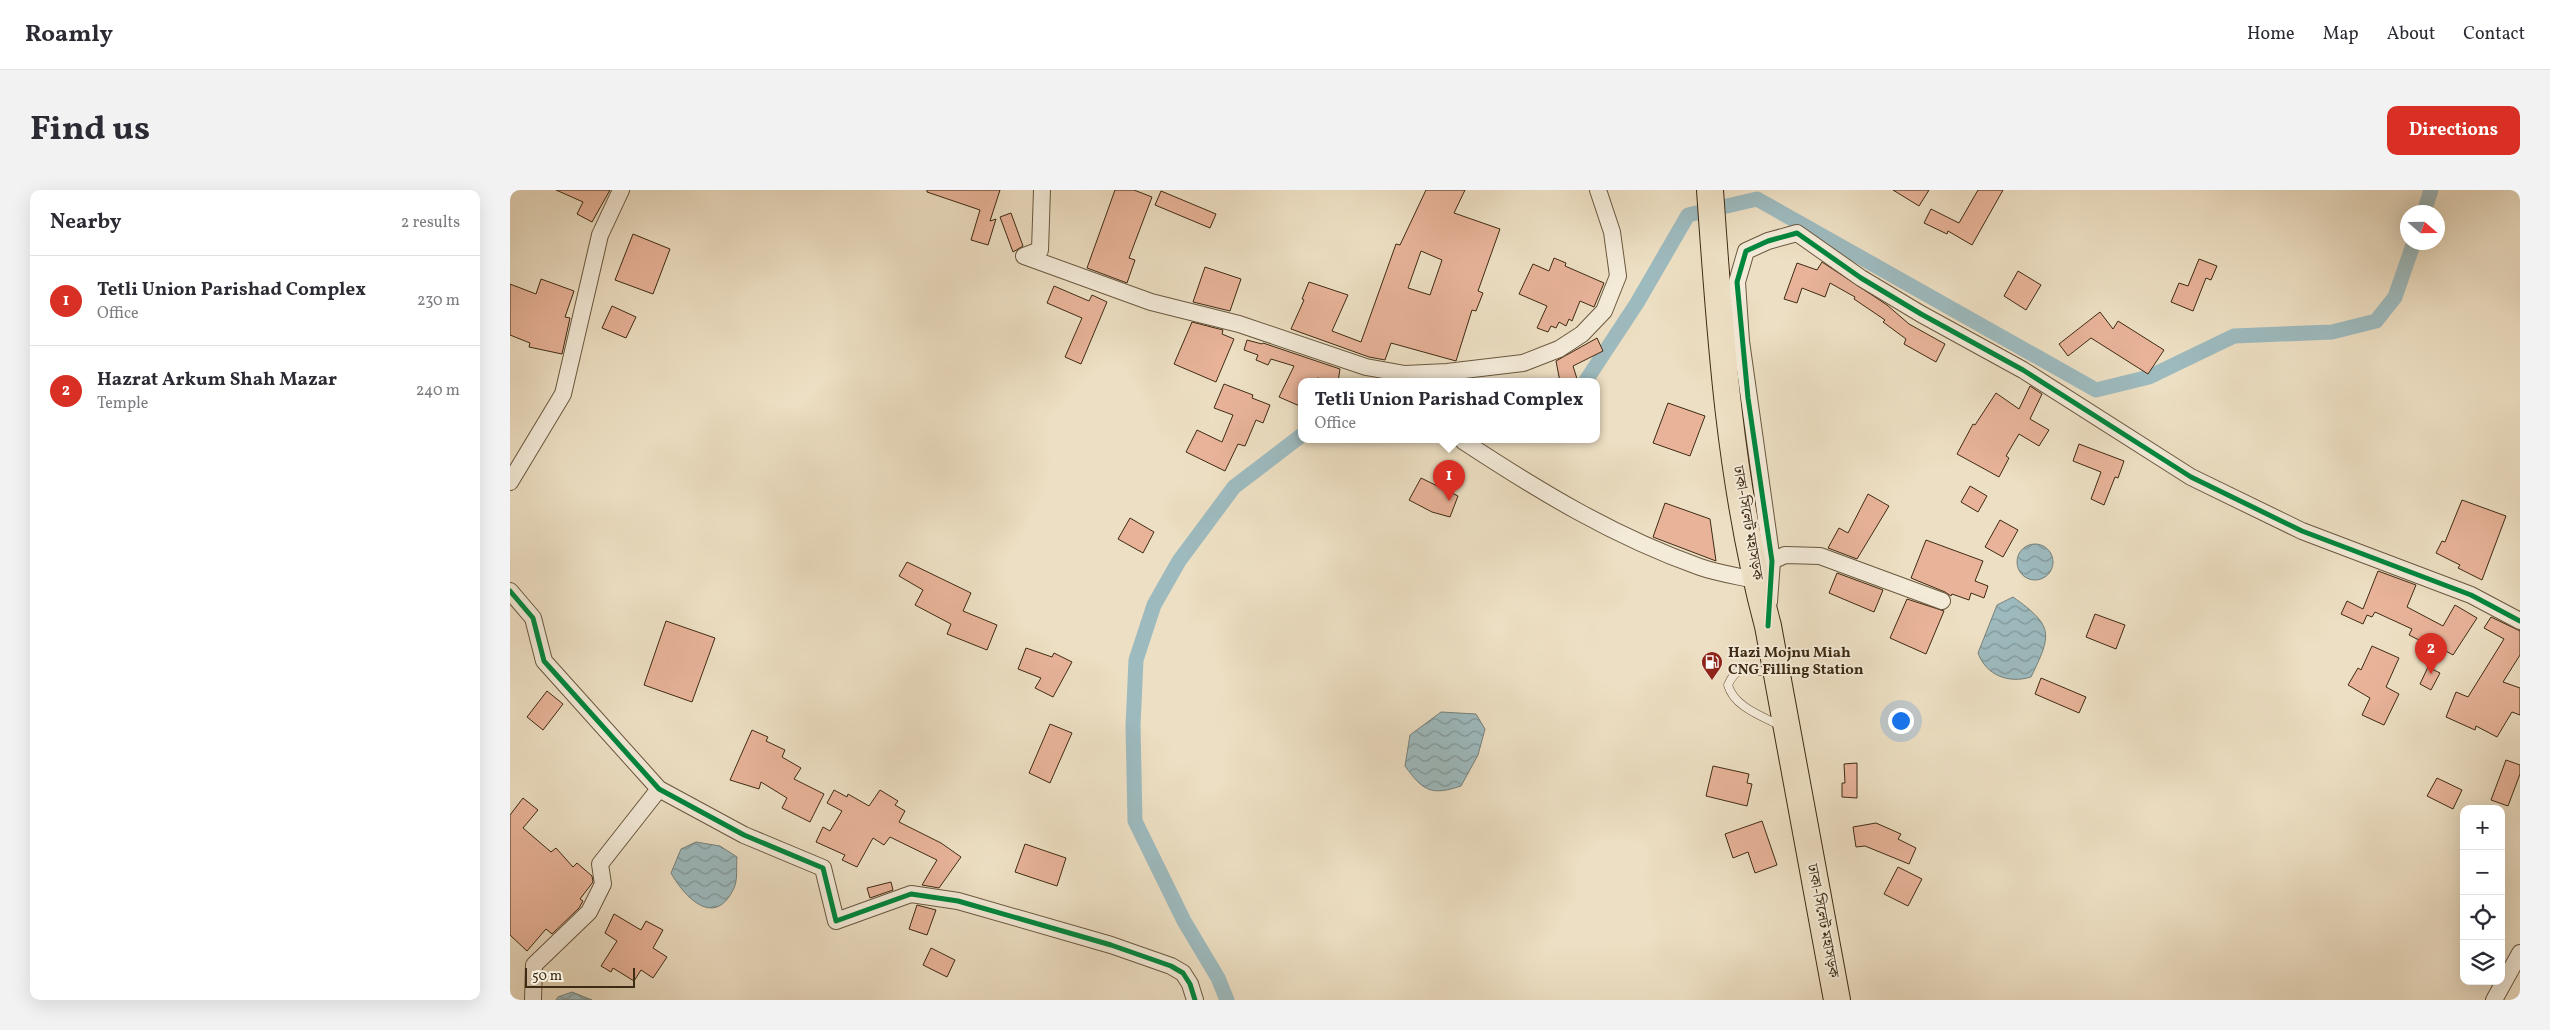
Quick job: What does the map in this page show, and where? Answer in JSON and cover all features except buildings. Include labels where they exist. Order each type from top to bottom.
[{"type":"highway","name":"ঢাকা-সিলেট মহাসড়ক","points":[[1710,190],[1729,416],[1764,571],[1768,626],[1775,673],[1837,1000]]},
{"type":"street","points":[[510,482],[563,394],[600,235],[621,190]]},
{"type":"street","points":[[1042,190],[1040,250],[1024,256],[1151,302],[1239,324],[1366,367],[1405,374],[1447,372],[1523,363],[1559,349],[1582,334],[1604,311],[1618,276],[1612,232],[1598,190]]},
{"type":"street","points":[[1764,571],[1737,282],[1746,251],[1768,241],[1797,233],[1861,278],[1921,314],[2023,370],[2191,477],[2302,531],[2471,595],[2520,621]]},
{"type":"street","points":[[1466,443],[1544,494],[1620,534],[1702,568],[1764,571],[1785,554],[1820,556],[1942,601]]},
{"type":"street","points":[[510,591],[534,618],[544,661],[659,789],[744,835],[822,868],[836,921],[911,894],[958,901],[1111,945],[1171,966],[1183,973],[1190,984],[1195,1000]]},
{"type":"street","points":[[533,1000],[534,965],[589,912],[603,884],[600,864],[659,789]]},
{"type":"street","points":[[2494,1000],[2520,953]]},
{"type":"lane","points":[[1775,673],[1741,669],[1735,672],[1728,685],[1731,696],[1738,702],[1785,727]]},
{"type":"water","points":[[2035,544],[2042,545],[2048,549],[2052,555],[2052,569],[2048,575],[2042,579],[2035,580],[2028,579],[2022,575],[2018,569],[2017,562],[2018,555],[2022,549],[2028,545]]},
{"type":"water","points":[[2013,597],[2036,616],[2045,632],[2043,650],[2031,677],[2022,679],[2006,678],[1992,672],[1986,667],[1978,653],[1997,605]]},
{"type":"water","points":[[1441,712],[1476,714],[1485,729],[1478,755],[1461,786],[1435,791],[1428,789],[1417,781],[1405,766],[1410,735]]},
{"type":"water","points":[[696,842],[720,846],[737,857],[734,888],[726,900],[718,906],[709,908],[692,900],[671,873],[681,849]]},
{"type":"water","points":[[572,992],[592,1000],[556,1000],[558,997]]},
{"type":"waterway","points":[[2426,205],[2431,190]]},
{"type":"waterway","points":[[1588,378],[1637,303],[1688,215],[1757,199],[2096,390],[2149,377],[2234,336],[2332,332],[2376,321],[2395,297],[2411,250]]},
{"type":"waterway","points":[[1227,1000],[1218,978],[1184,921],[1135,821],[1133,726],[1136,660],[1154,605],[1179,561],[1234,487],[1298,438]]},
{"type":"cycle path","points":[[1768,626],[1772,561],[1748,398],[1737,282],[1746,251],[1768,241],[1797,233],[1861,278],[1921,314],[2023,370],[2191,477],[2302,531],[2471,595],[2520,621]]},
{"type":"cycle path","points":[[510,591],[533,618],[544,661],[659,789],[744,835],[823,868],[836,921],[911,894],[958,901],[1111,945],[1171,966],[1183,973],[1190,984],[1195,1000]]},
{"type":"place","name":"Tetli Union Parishad Complex","points":[[1449,501]]},
{"type":"place","name":"Hazrat Arkum Shah Mazar","points":[[2431,674]]},
{"type":"place","name":"Hazi Mojnu Miah CNG Filling Station","points":[[1712,681]]}]
